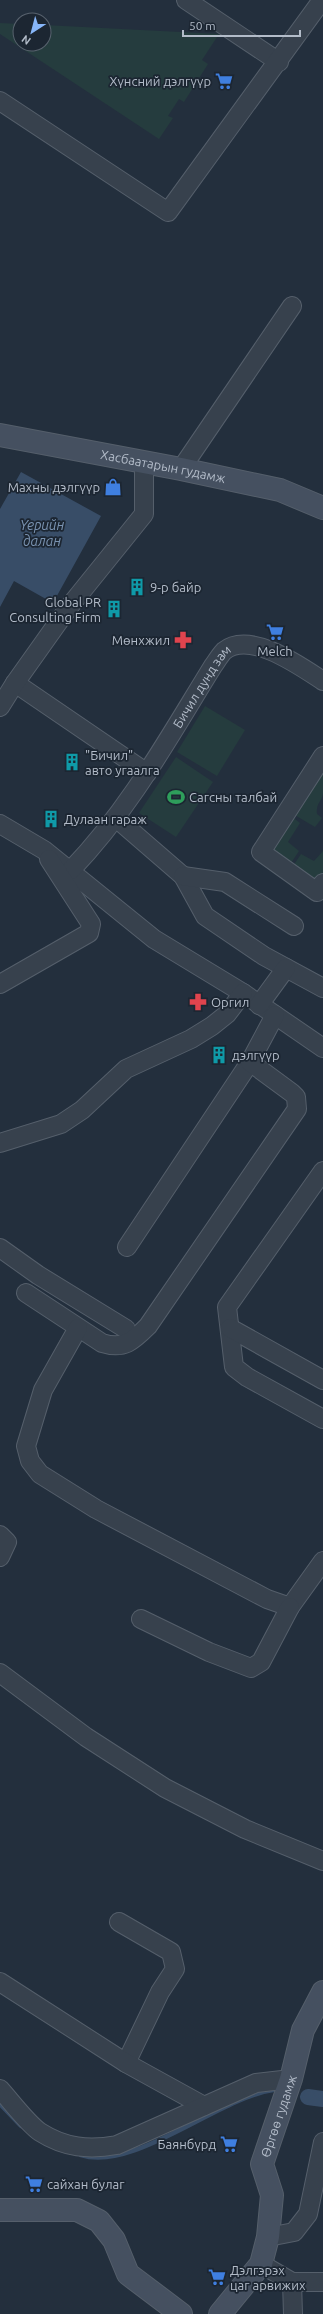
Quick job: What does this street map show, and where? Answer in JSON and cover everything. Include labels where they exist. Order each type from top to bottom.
[{"type":"street","points":[[186,0],[279,62]]},
{"type":"street","points":[[0,101],[168,212],[279,62],[322,1]]},
{"type":"street","points":[[181,469],[292,306]]},
{"type":"street","name":"Хасбаатарын гудамж","points":[[0,435],[181,469],[280,490],[323,508]]},
{"type":"street","points":[[0,707],[15,682],[70,606],[144,514],[144,462]]},
{"type":"street","name":"Бичил дунд зам","points":[[71,870],[116,818],[147,773],[213,666],[225,651],[239,644],[262,646],[323,681]]},
{"type":"street","points":[[15,682],[147,773]]},
{"type":"street","points":[[323,756],[261,852],[317,892],[323,883]]},
{"type":"street","points":[[116,818],[183,876],[205,916],[264,956],[323,988]]},
{"type":"street","points":[[0,824],[44,850],[71,870],[121,914],[154,938],[243,992],[259,1005],[323,1048]]},
{"type":"street","points":[[0,984],[89,933],[91,924],[44,850]]},
{"type":"street","points":[[183,876],[225,882],[294,926]]},
{"type":"street","points":[[259,1005],[286,968]]},
{"type":"street","points":[[0,1143],[61,1124],[82,1110],[126,1069],[191,1039],[212,1026],[227,1014],[243,992]]},
{"type":"street","points":[[127,1247],[250,1062],[275,1015]]},
{"type":"street","points":[[26,1293],[102,1343],[114,1347],[131,1341],[148,1326],[297,1108],[296,1098],[292,1093],[250,1062]]},
{"type":"street","points":[[323,1172],[227,1307],[234,1367],[247,1377],[323,1419]]},
{"type":"street","points":[[0,1248],[38,1275],[126,1329]]},
{"type":"street","points":[[78,1328],[42,1390],[26,1446],[30,1461],[40,1474],[96,1509],[268,1599],[290,1607]]},
{"type":"street","points":[[230,1328],[323,1380]]},
{"type":"street","points":[[0,1535],[7,1542],[0,1557]]},
{"type":"street","points":[[141,1619],[209,1652],[251,1668],[261,1662],[290,1607],[323,1561]]},
{"type":"street","points":[[0,1673],[86,1737],[165,1788],[245,1829],[323,1861]]},
{"type":"street","points":[[119,1922],[171,1952],[175,1969],[160,1992],[126,2063]]},
{"type":"street","points":[[0,1982],[126,2063],[204,2106]]},
{"type":"street","name":"Өргөө гудамж","points":[[220,2314],[245,2286],[261,2264],[268,2237],[272,2195],[262,2164],[291,2079],[303,2030],[323,1992]]},
{"type":"street","points":[[0,2089],[40,2132],[73,2146],[94,2149],[117,2145],[256,2083],[291,2079]]},
{"type":"street","points":[[268,2237],[294,2232],[308,2214],[323,2148]]},
{"type":"street","points":[[0,2210],[77,2210],[100,2221],[114,2240],[128,2274],[181,2314]]},
{"type":"street","points":[[261,2264],[292,2282],[323,2282]]},
{"type":"street","points":[[292,2282],[293,2314]]},
{"type":"green space","points":[[0,23],[12,24],[12,42],[0,34]]},
{"type":"green space","points":[[52,25],[219,34],[202,60],[208,64],[184,102],[179,99],[168,116],[173,118],[159,139],[27,52],[52,52]]},
{"type":"green space","points":[[205,706],[245,730],[217,776],[177,752]]},
{"type":"green space","name":"Сагсны талбай","points":[[176,757],[213,782],[176,837],[139,813]]},
{"type":"green space","points":[[323,770],[323,793],[317,810],[317,814],[322,818],[315,827],[293,814]]},
{"type":"green space","points":[[291,816],[300,823],[288,842],[299,851],[291,863],[274,850],[273,846]]},
{"type":"green space","points":[[323,851],[323,872],[319,878],[310,878],[293,866],[301,854],[314,861]]},
{"type":"water","name":"Үерийн далан","points":[[21,472],[101,516],[53,603],[14,581],[0,607],[0,509]]},
{"type":"waterway","points":[[81,2155],[102,2157],[126,2153],[151,2144],[227,2106],[251,2096],[273,2090]]},
{"type":"waterway","points":[[308,2097],[323,2099]]},
{"type":"waterway","points":[[0,2104],[21,2126]]},
{"type":"place","name":"Хүнсний дэлгүүр","points":[[224,81]]},
{"type":"place","name":"Махны дэлгүүр","points":[[113,487]]},
{"type":"place","name":"9-р байр","points":[[137,587]]},
{"type":"place","name":"Global PR Consulting Firm","points":[[114,609]]},
{"type":"place","name":"Melch","points":[[275,632]]},
{"type":"place","name":"Мөнхжил","points":[[183,640]]},
{"type":"place","name":"\"Бичил\" авто угаалга","points":[[72,762]]},
{"type":"place","name":"Сагсны талбай","points":[[176,797]]},
{"type":"place","name":"Дулаан гараж","points":[[51,819]]},
{"type":"place","name":"Оргил","points":[[198,1002]]},
{"type":"place","name":"дэлгүүр","points":[[219,1055]]},
{"type":"place","name":"Баянбүрд","points":[[229,2144]]},
{"type":"place","name":"сайхан булаг","points":[[34,2184]]},
{"type":"place","name":"Дэлгэрэх цаг арвижих","points":[[217,2277]]}]
